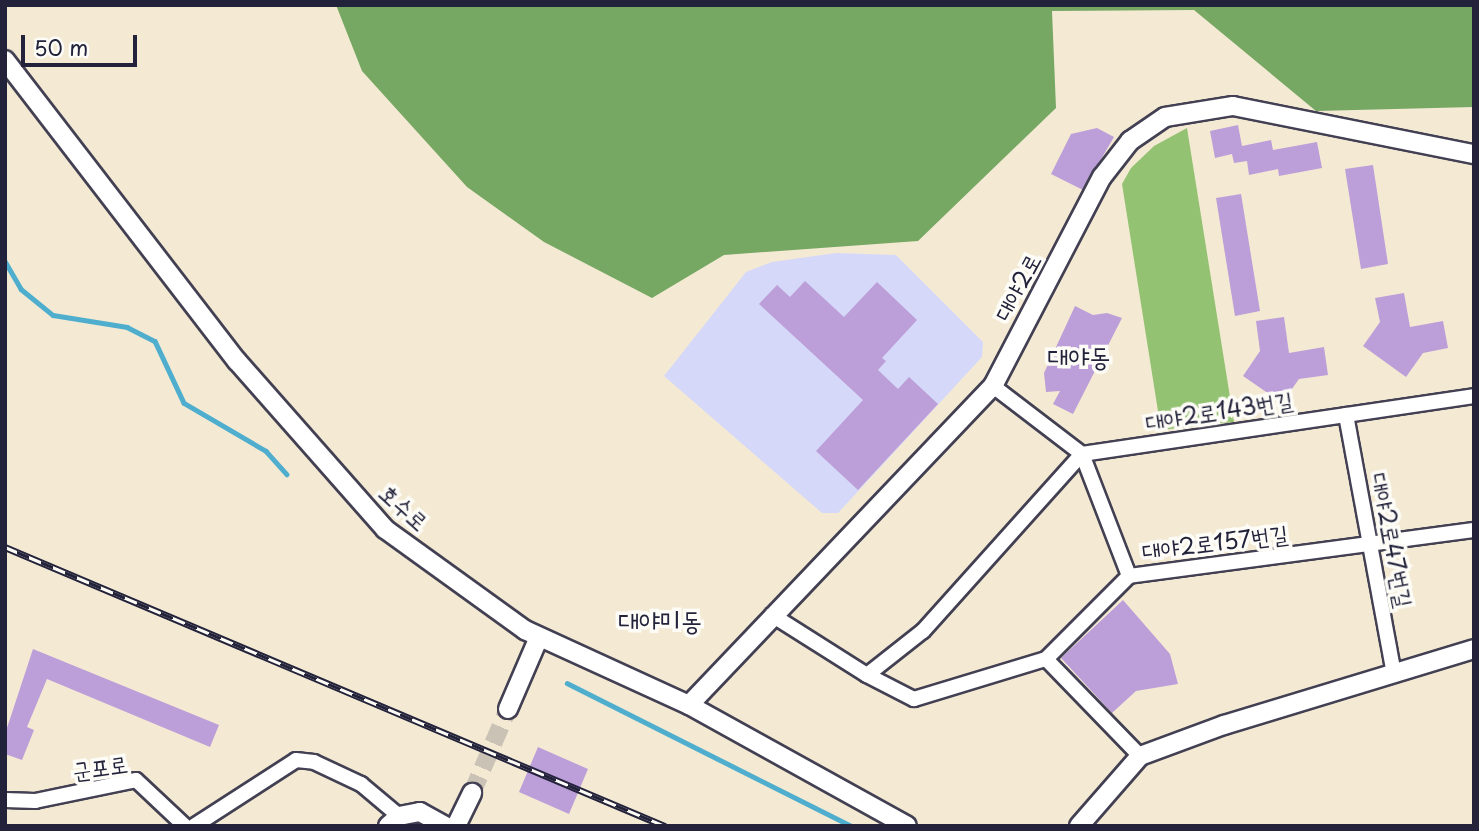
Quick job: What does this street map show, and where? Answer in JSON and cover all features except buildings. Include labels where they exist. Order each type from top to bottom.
[{"type":"street","name":"호수로","points":[[8,65],[237,361],[385,528],[539,637],[689,705],[907,826]]},
{"type":"street","name":"대야2로","points":[[689,705],[993,386],[1102,177],[1130,141],[1165,117],[1233,106],[1474,154]]},
{"type":"street","points":[[993,386],[1082,454],[1129,576]]},
{"type":"street","name":"대야2로143번길","points":[[1082,454],[1474,396]]},
{"type":"street","name":"대야2로47번길","points":[[1346,415],[1394,674]]},
{"type":"street","points":[[867,676],[923,631],[1082,454]]},
{"type":"street","name":"대야2로157번길","points":[[772,615],[867,676],[914,699],[1046,659],[1129,576],[1474,530]]},
{"type":"street","points":[[508,709],[539,637]]},
{"type":"street","points":[[1079,826],[1140,756],[1224,725],[1474,649]]},
{"type":"street","points":[[1046,659],[1140,756]]},
{"type":"street","points":[[194,826],[296,760],[314,762],[361,784],[393,821],[420,812],[445,826]]},
{"type":"street","name":"군포로","points":[[5,800],[35,801],[136,780],[185,826]]},
{"type":"street","points":[[458,826],[472,793]]},
{"type":"shaded area","points":[[836,253],[896,255],[983,342],[982,357],[838,513],[822,513],[664,376],[746,272],[772,262]]},
{"type":"green space","points":[[336,5],[1474,5],[1474,107],[1316,111],[1194,10],[1052,11],[1056,108],[918,241],[724,255],[652,298],[544,242],[467,187],[362,71]]},
{"type":"green space","points":[[1187,128],[1234,422],[1161,430],[1122,184],[1131,168],[1154,146]]},
{"type":"waterway","points":[[5,261],[21,289],[53,315],[127,327],[155,341],[184,403],[266,451],[287,474]]},
{"type":"waterway","points":[[567,683],[851,826]]},
{"type":"tunnel","points":[[472,793],[508,709]]},
{"type":"railway","points":[[5,547],[665,826]]},
{"type":"district","name":"대야동","points":[[1079,356]]},
{"type":"district","name":"대야미동","points":[[660,620]]}]
